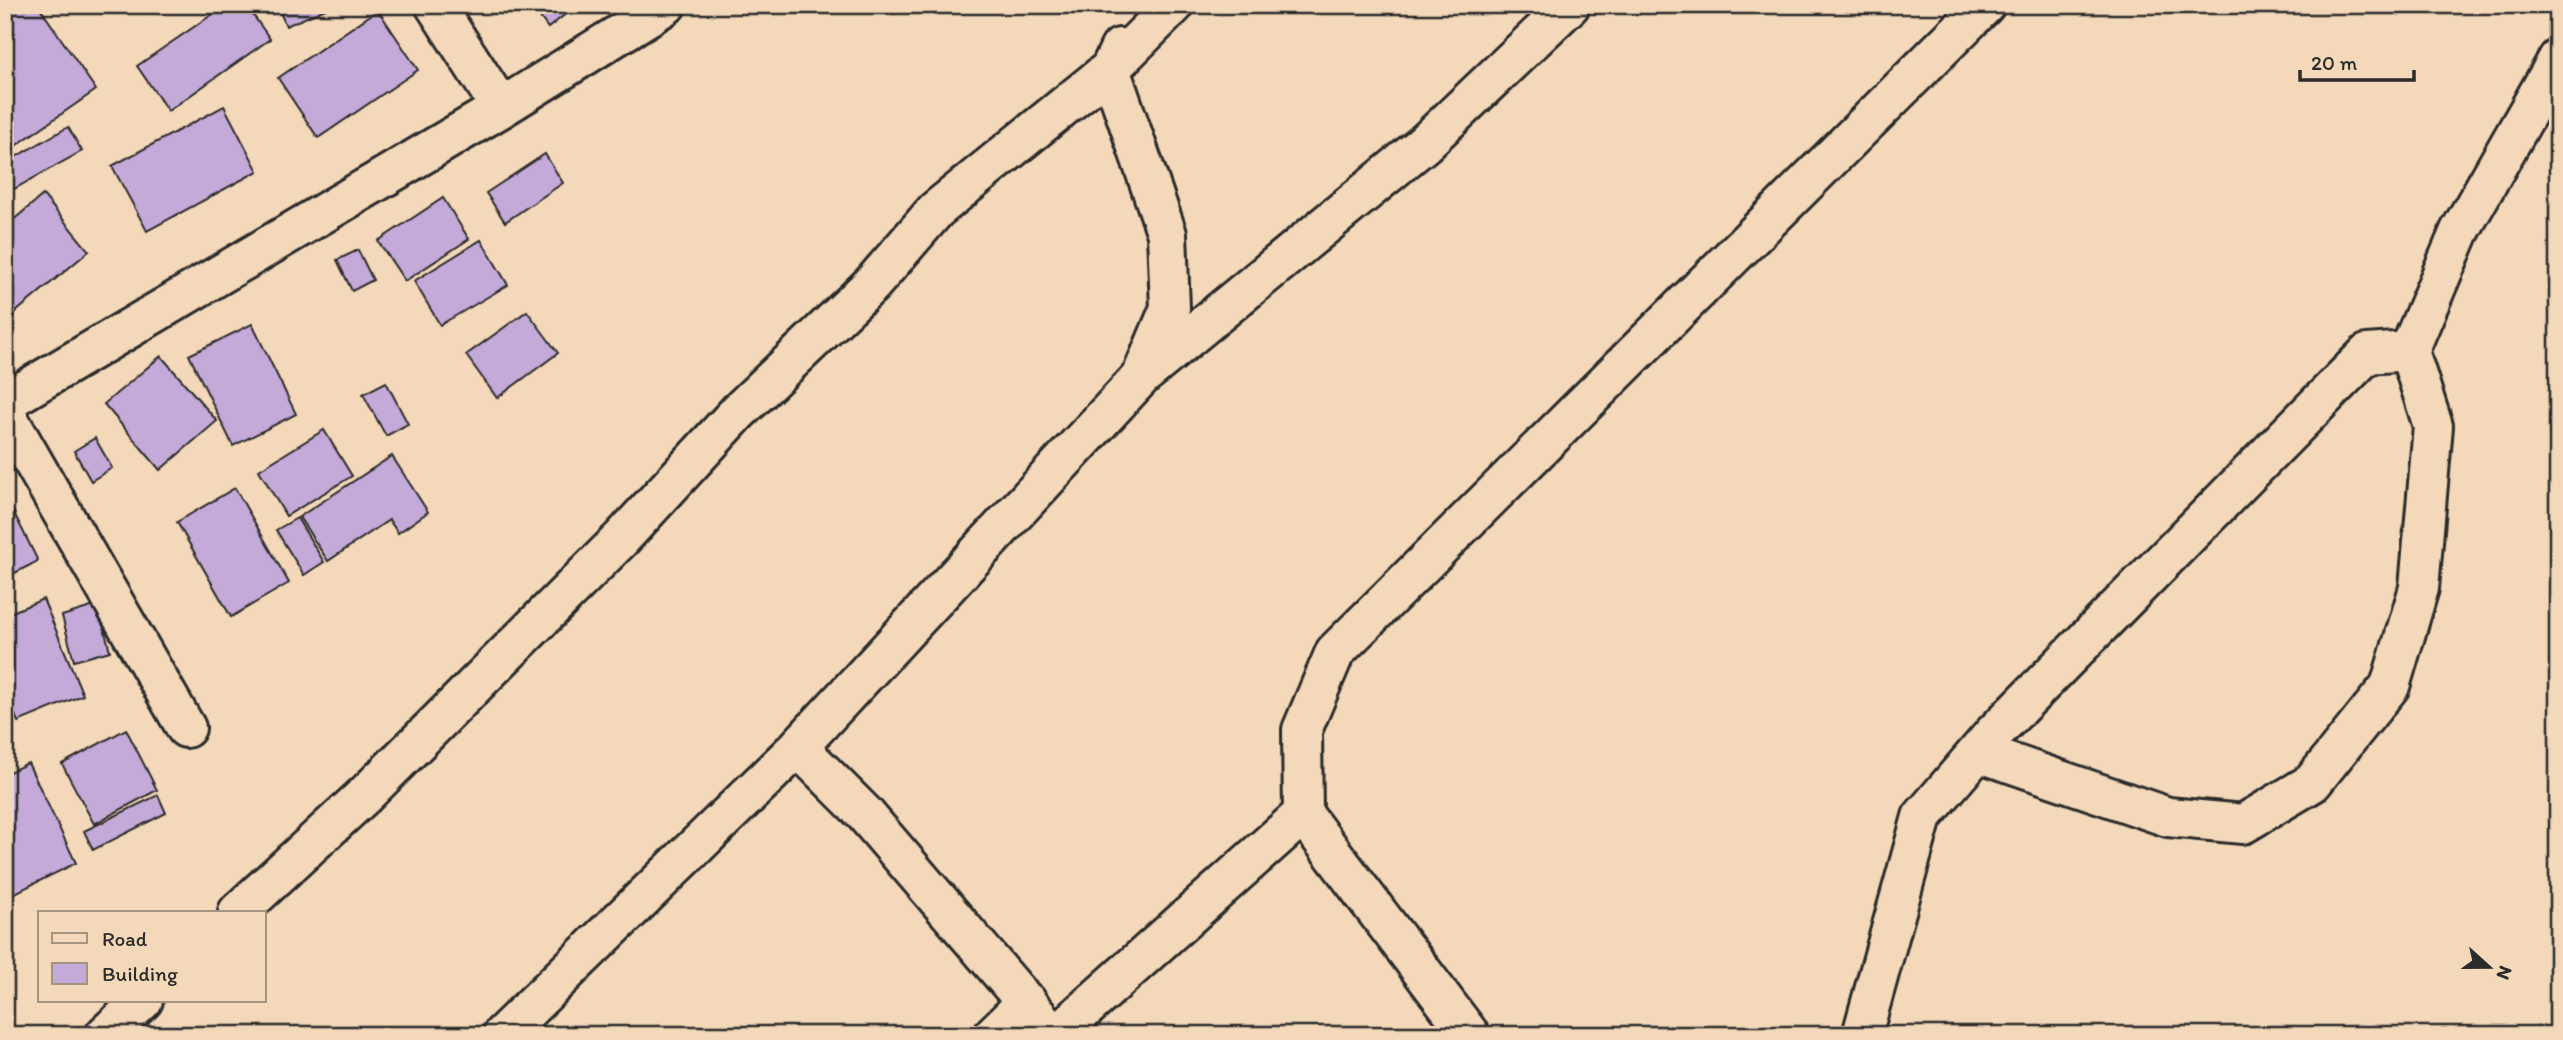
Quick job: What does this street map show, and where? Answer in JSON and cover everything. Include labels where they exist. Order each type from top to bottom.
[{"type":"street","points":[[435,5],[501,108]]},
{"type":"street","points":[[5,402],[501,108],[666,5]]},
{"type":"street","points":[[1139,5],[1110,69],[1167,234],[1170,308],[1142,376]]},
{"type":"street","points":[[239,911],[367,793],[622,538],[738,412],[872,284],[936,210],[1110,69],[1174,5]]},
{"type":"street","points":[[502,1035],[798,747],[1142,376],[1424,144],[1570,5]]},
{"type":"street","points":[[1469,1035],[1303,814],[1302,730],[1335,652],[1985,5]]},
{"type":"street","points":[[1978,752],[2168,817],[2244,824],[2312,783],[2390,686],[2419,589],[2433,426],[2409,351],[2460,231],[2558,59]]},
{"type":"street","points":[[1862,1035],[1922,817],[1978,752],[2367,354],[2409,351]]},
{"type":"street","points":[[5,413],[186,728]]},
{"type":"street","points":[[798,747],[864,813],[1055,1035],[1303,814]]},
{"type":"street","points":[[105,1035],[141,1002]]},
{"type":"street","points":[[993,1035],[1027,1002]]},
{"type":"building","points":[[5,5],[38,5],[96,90],[5,153]]},
{"type":"building","points":[[226,5],[246,5],[270,39],[168,111],[137,66]]},
{"type":"building","points":[[277,5],[335,5],[286,26]]},
{"type":"building","points":[[531,5],[577,5],[548,28]]},
{"type":"building","points":[[378,10],[418,70],[318,138],[278,78]]},
{"type":"building","points":[[224,106],[258,171],[147,231],[112,166]]},
{"type":"building","points":[[68,127],[82,151],[5,194],[5,163]]},
{"type":"building","points":[[545,154],[563,183],[505,222],[486,193]]},
{"type":"building","points":[[43,195],[89,251],[5,321],[5,227]]},
{"type":"building","points":[[443,198],[469,239],[405,281],[378,241]]},
{"type":"building","points":[[481,240],[508,285],[440,325],[414,281]]},
{"type":"building","points":[[358,250],[373,280],[352,291],[337,260]]},
{"type":"building","points":[[527,311],[558,353],[497,398],[466,355]]},
{"type":"building","points":[[252,324],[296,414],[233,446],[189,355]]},
{"type":"building","points":[[161,356],[217,421],[160,470],[104,404]]},
{"type":"building","points":[[386,382],[408,424],[386,436],[363,394]]},
{"type":"building","points":[[324,430],[352,476],[286,516],[259,470]]},
{"type":"building","points":[[95,438],[112,468],[91,481],[74,451]]},
{"type":"building","points":[[392,456],[428,512],[398,533],[389,520],[328,561],[299,517]]},
{"type":"building","points":[[235,488],[289,583],[231,617],[177,522]]},
{"type":"building","points":[[12,509],[38,561],[5,578],[5,513]]},
{"type":"building","points":[[297,518],[324,562],[304,575],[276,530]]},
{"type":"building","points":[[43,599],[83,695],[18,722],[5,692],[5,615]]},
{"type":"building","points":[[98,605],[110,651],[74,661],[62,616]]},
{"type":"building","points":[[126,729],[157,790],[94,824],[62,764]]},
{"type":"building","points":[[28,763],[76,863],[9,896],[5,889],[5,774]]},
{"type":"building","points":[[158,795],[166,813],[93,850],[84,831]]}]
